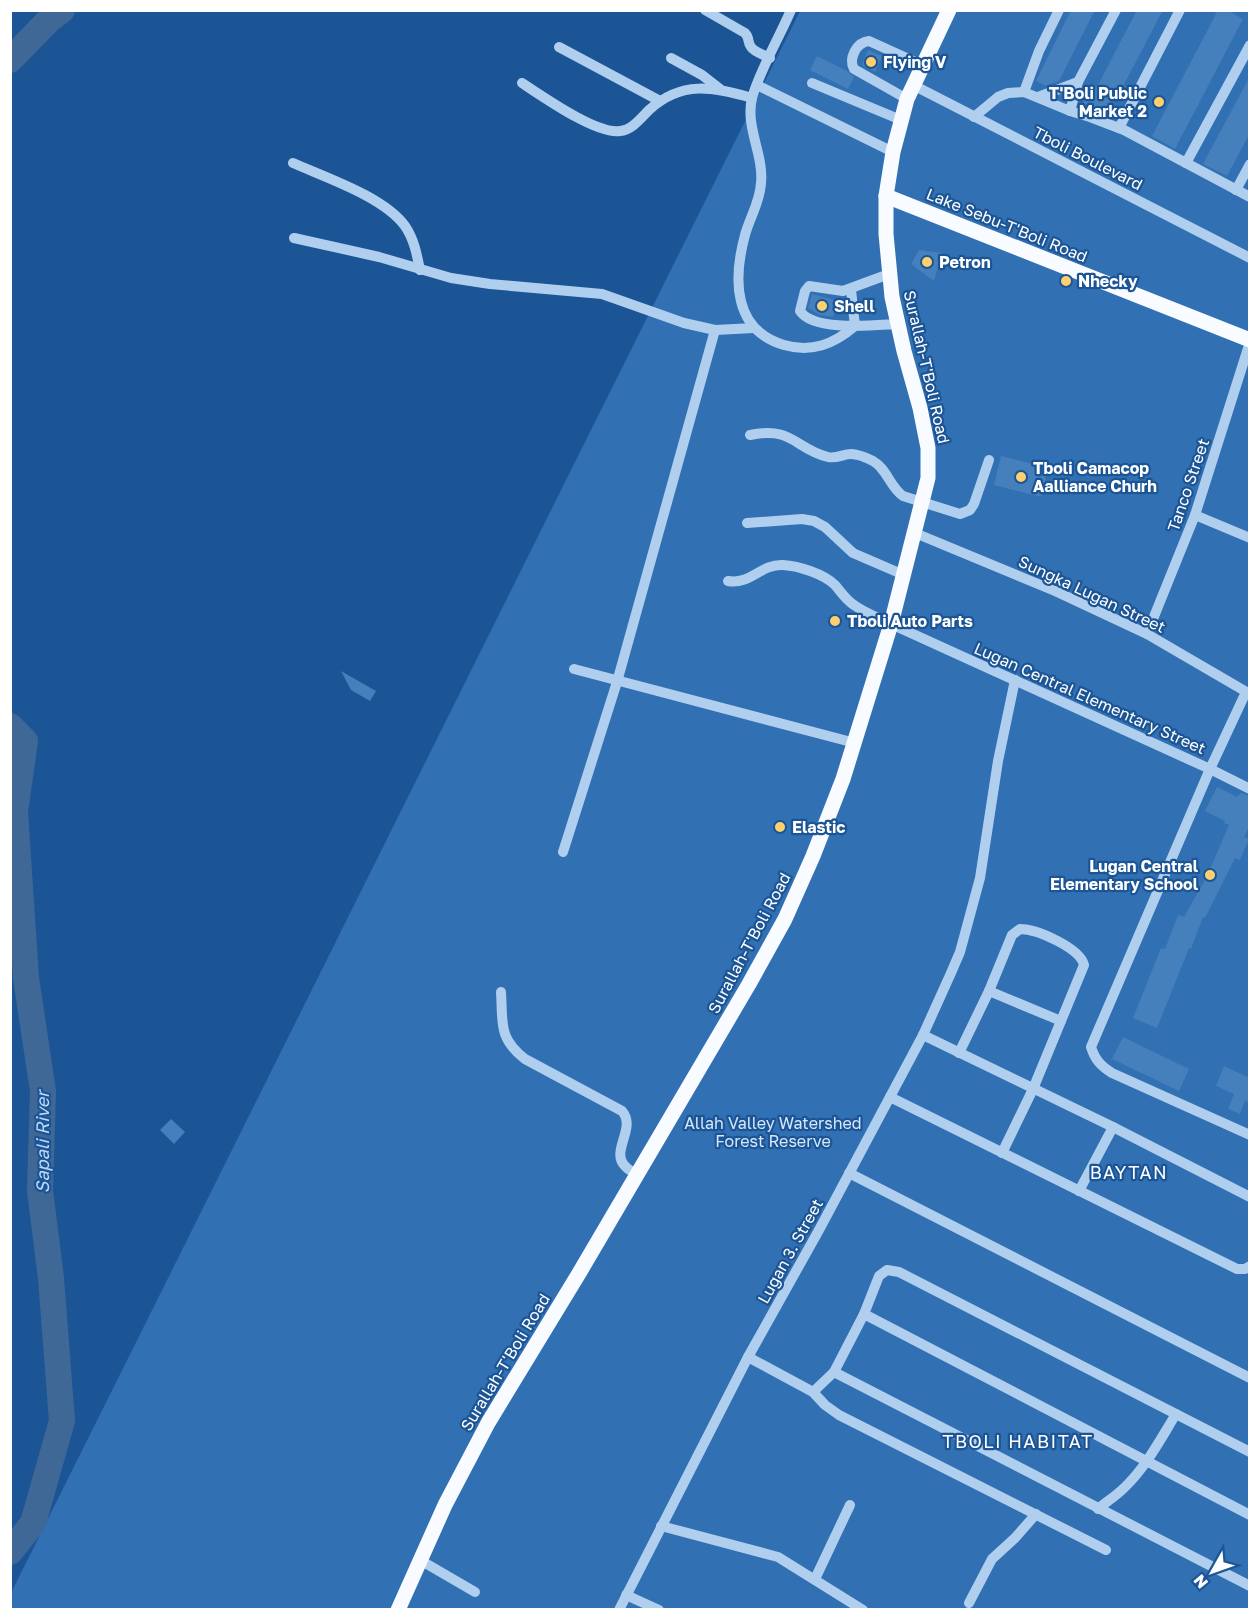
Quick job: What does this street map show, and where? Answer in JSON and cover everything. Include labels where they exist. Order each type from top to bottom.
[{"type":"main road","name":"Surallah-T'Boli Road","points":[[398,1610],[445,1505],[488,1423],[750,984],[785,919],[818,845],[843,780],[891,624],[928,478],[928,448],[898,324],[889,274],[886,196],[893,152],[910,92],[949,10]]},
{"type":"main road","name":"Lake Sebu-T'Boli Road","points":[[886,196],[1250,341]]},
{"type":"street","points":[[705,10],[745,33],[753,49],[770,58]]},
{"type":"street","points":[[791,10],[752,98],[751,123],[762,180],[760,195],[746,233],[739,271],[740,298],[745,315],[754,328],[776,343],[816,348],[830,344],[855,326]]},
{"type":"street","points":[[1024,92],[1059,10]]},
{"type":"street","points":[[1070,111],[1078,82],[1116,10]]},
{"type":"street","points":[[1119,128],[1180,10]]},
{"type":"street","name":"Tboli Boulevard","points":[[922,65],[869,41],[864,41],[856,49],[852,60],[854,69],[974,117],[1250,258]]},
{"type":"street","points":[[1186,163],[1250,45]]},
{"type":"street","points":[[559,47],[660,101]]},
{"type":"street","points":[[671,58],[702,75],[721,89]]},
{"type":"street","points":[[1038,97],[1078,82]]},
{"type":"street","points":[[522,83],[576,117],[619,132],[630,128],[660,101],[684,90],[721,89],[752,98]]},
{"type":"street","points":[[812,83],[901,120]]},
{"type":"street","points":[[757,85],[893,152]]},
{"type":"street","points":[[974,117],[998,97],[1008,93],[1024,92],[1119,128],[1250,197]]},
{"type":"street","points":[[293,163],[376,201],[394,213],[406,228],[415,246],[420,270]]},
{"type":"street","points":[[1236,190],[1250,164]]},
{"type":"street","points":[[294,238],[379,257],[451,278],[490,284],[602,294],[684,323],[715,330],[754,328]]},
{"type":"street","points":[[889,274],[851,290],[837,291],[812,286],[805,291],[799,308],[805,317],[828,324],[855,326],[898,324]]},
{"type":"street","points":[[851,290],[855,326]]},
{"type":"street","points":[[563,852],[617,682],[715,330]]},
{"type":"street","name":"Tanco Street","points":[[1147,634],[1196,515],[1250,341]]},
{"type":"street","points":[[750,435],[765,432],[790,437],[831,458],[851,454],[862,456],[875,462],[884,470],[896,491],[903,496],[960,514],[970,510],[989,460]]},
{"type":"street","points":[[1196,515],[1250,538]]},
{"type":"street","points":[[747,523],[802,519],[814,521],[825,527],[853,553],[904,575]]},
{"type":"street","name":"Sungka Lugan Street","points":[[915,533],[1055,591],[1147,634],[1248,693]]},
{"type":"street","name":"Lugan Central Elementary Street","points":[[728,581],[738,583],[747,580],[770,566],[783,565],[808,571],[834,584],[853,605],[891,624],[1250,789]]},
{"type":"street","points":[[574,669],[855,743]]},
{"type":"street","name":"Lugan 3. Street","points":[[619,1610],[748,1356],[890,1097],[922,1035],[960,952],[985,852],[998,761],[1015,680]]},
{"type":"street","points":[[1248,693],[1210,769],[1091,1047],[1100,1065],[1112,1073],[1250,1135]]},
{"type":"street","points":[[959,1053],[989,991],[1012,935],[1020,929],[1032,930],[1074,950],[1082,959],[1084,965],[1033,1089],[1002,1153]]},
{"type":"street","points":[[989,991],[1061,1021]]},
{"type":"street","points":[[501,992],[503,1029],[512,1049],[525,1059],[622,1111],[627,1116],[628,1124],[621,1160],[637,1175]]},
{"type":"street","points":[[922,1035],[1113,1127],[1250,1197]]},
{"type":"street","points":[[890,1097],[1237,1269],[1250,1266]]},
{"type":"street","points":[[1079,1191],[1113,1127]]},
{"type":"street","points":[[849,1173],[1250,1377]]},
{"type":"street","points":[[813,1392],[834,1371],[864,1314],[879,1276],[887,1270],[900,1272],[1250,1452]]},
{"type":"street","points":[[864,1314],[1250,1515]]},
{"type":"street","points":[[748,1356],[813,1392],[839,1415],[1106,1550]]},
{"type":"street","points":[[834,1371],[1250,1586]]},
{"type":"street","points":[[1098,1509],[1123,1489],[1147,1461],[1176,1414]]},
{"type":"street","points":[[816,1580],[850,1505]]},
{"type":"street","points":[[969,1603],[992,1559],[1016,1539],[1036,1514]]},
{"type":"street","points":[[661,1526],[771,1554],[863,1610]]},
{"type":"street","points":[[420,1560],[475,1592]]},
{"type":"street","points":[[626,1596],[659,1610]]},
{"type":"green space","name":"Allah Valley Watershed Forest Reserve","points":[[800,11],[1249,11],[1249,1609],[11,1610],[10,1595]]},
{"type":"building","points":[[1071,10],[1095,10],[1059,81],[1046,86],[1036,81]]},
{"type":"building","points":[[1137,10],[1163,10],[1118,96],[1114,94],[1103,114],[1088,109],[1082,105],[1094,85],[1097,87]]},
{"type":"building","points":[[1218,10],[1227,10],[1243,19],[1175,149],[1152,136]]},
{"type":"building","name":"Flying V","points":[[868,50],[882,56],[875,72],[862,65]]},
{"type":"building","points":[[817,56],[854,77],[848,89],[810,70]]},
{"type":"building","points":[[1250,76],[1250,133],[1227,176],[1203,164]]},
{"type":"building","points":[[919,250],[942,253],[934,281],[911,264]]},
{"type":"building","name":"Shell","points":[[812,294],[838,301],[833,317],[820,315],[808,308]]},
{"type":"building","name":"Tboli Camacop Aalliance Churh","points":[[1001,456],[1048,468],[1041,497],[994,485]]},
{"type":"building","points":[[341,671],[376,691],[370,701],[351,690]]},
{"type":"building","points":[[1217,787],[1237,797],[1241,793],[1250,796],[1250,825],[1244,837],[1249,839],[1240,860],[1235,858],[1205,918],[1203,917],[1157,1028],[1133,1018],[1161,948],[1165,949],[1178,915],[1184,917],[1207,876],[1229,825],[1205,811]]},
{"type":"building","points":[[1123,1037],[1189,1069],[1179,1091],[1112,1059]]},
{"type":"building","points":[[1224,1066],[1250,1078],[1250,1102],[1245,1101],[1240,1114],[1228,1109],[1234,1094],[1216,1086]]},
{"type":"building","points":[[171,1119],[185,1132],[174,1144],[160,1130]]},
{"type":"waterway","points":[[10,60],[50,19],[62,10]]},
{"type":"waterway","name":"Sapali River","points":[[10,726],[25,741],[15,812],[26,978],[43,1091],[40,1191],[51,1278],[62,1421],[33,1523],[10,1552]]},
{"type":"place","name":"Flying V","points":[[871,62]]},
{"type":"place","name":"T'Boli Public Market 2","points":[[1159,102]]},
{"type":"place","name":"Petron","points":[[927,262]]},
{"type":"place","name":"Nhecky","points":[[1066,281]]},
{"type":"place","name":"Shell","points":[[822,306]]},
{"type":"place","name":"Tboli Camacop Aalliance Churh","points":[[1021,477]]},
{"type":"place","name":"Tboli Auto Parts","points":[[835,621]]},
{"type":"place","name":"Elastic","points":[[780,827]]},
{"type":"place","name":"Lugan Central Elementary School","points":[[1210,875]]},
{"type":"district","name":"BAYTAN","points":[[1129,1172]]},
{"type":"district","name":"TBOLI HABITAT","points":[[1018,1441]]}]
